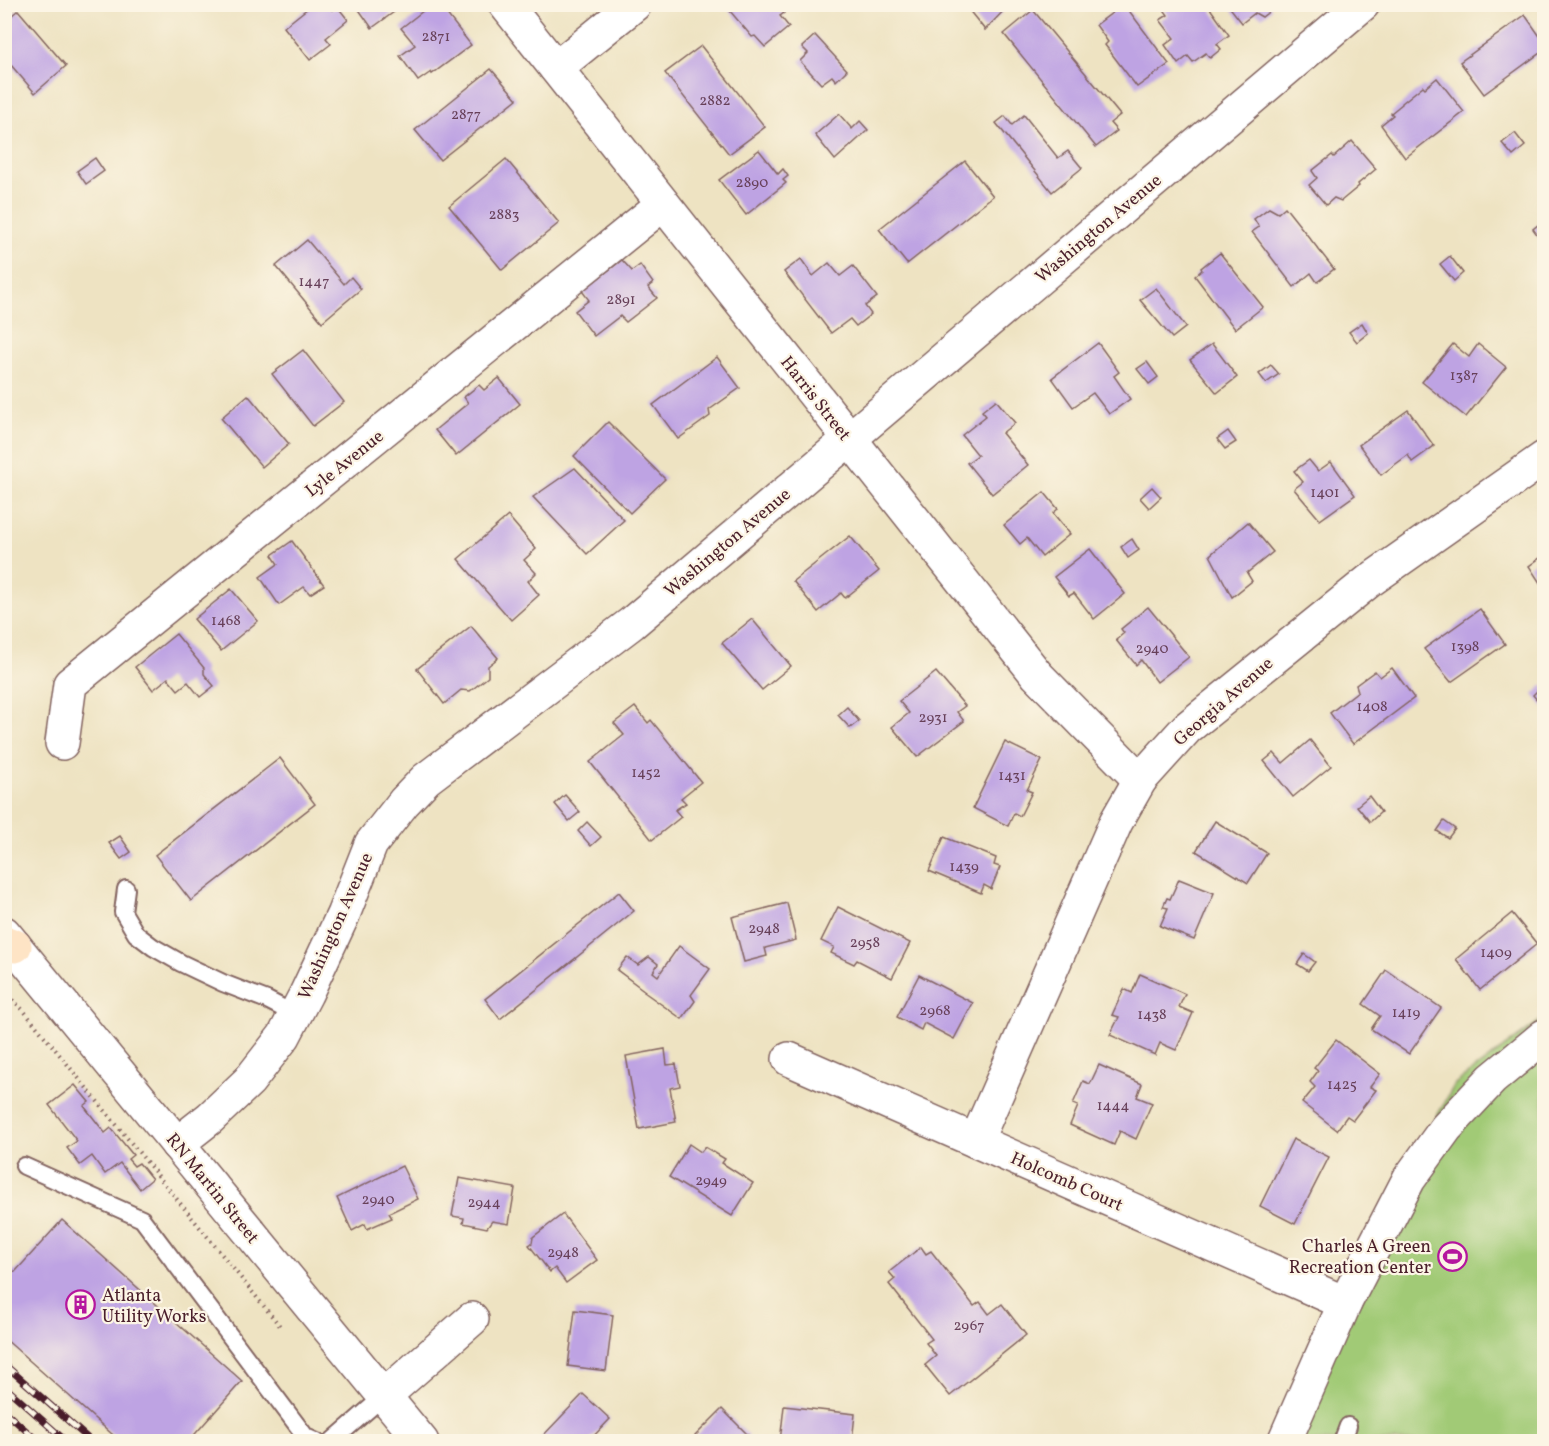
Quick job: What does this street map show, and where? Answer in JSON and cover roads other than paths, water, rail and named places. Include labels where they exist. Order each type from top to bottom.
[{"type":"street","name":"Harris Street","points":[[505,4],[1037,675],[1140,780]]},
{"type":"street","points":[[556,69],[635,4]]},
{"type":"street","name":"Washington Avenue","points":[[177,1144],[210,1118],[249,1081],[284,1036],[343,915],[371,844],[426,778],[632,623],[1363,4]]},
{"type":"street","name":"Lyle Avenue","points":[[62,743],[70,684],[663,204]]},
{"type":"street","name":"Georgia Avenue","points":[[976,1141],[1116,822],[1140,780],[1186,728],[1369,581],[1545,458]]},
{"type":"street","name":"RN Martin Street","points":[[8,941],[422,1442]]},
{"type":"street","points":[[1284,1442],[1345,1303],[1409,1179],[1446,1128],[1491,1079],[1545,1036]]},
{"type":"street","name":"Holcomb Court","points":[[789,1059],[1345,1303]]},
{"type":"street","points":[[384,1396],[472,1319]]},
{"type":"lane","points":[[126,889],[123,912],[136,934],[144,940],[181,963],[296,1015]]},
{"type":"lane","points":[[24,1166],[142,1219],[306,1437],[317,1442]]},
{"type":"lane","points":[[331,1442],[384,1396]]},
{"type":"railway","points":[[4,1364],[92,1442]]},
{"type":"railway","points":[[4,1386],[67,1442]]},
{"type":"railway","points":[[4,1411],[39,1442]]},
{"type":"place","name":"Charles A Green Recreation Center","points":[[1452,1256]]},
{"type":"place","name":"Atlanta Utility Works","points":[[81,1305]]}]
